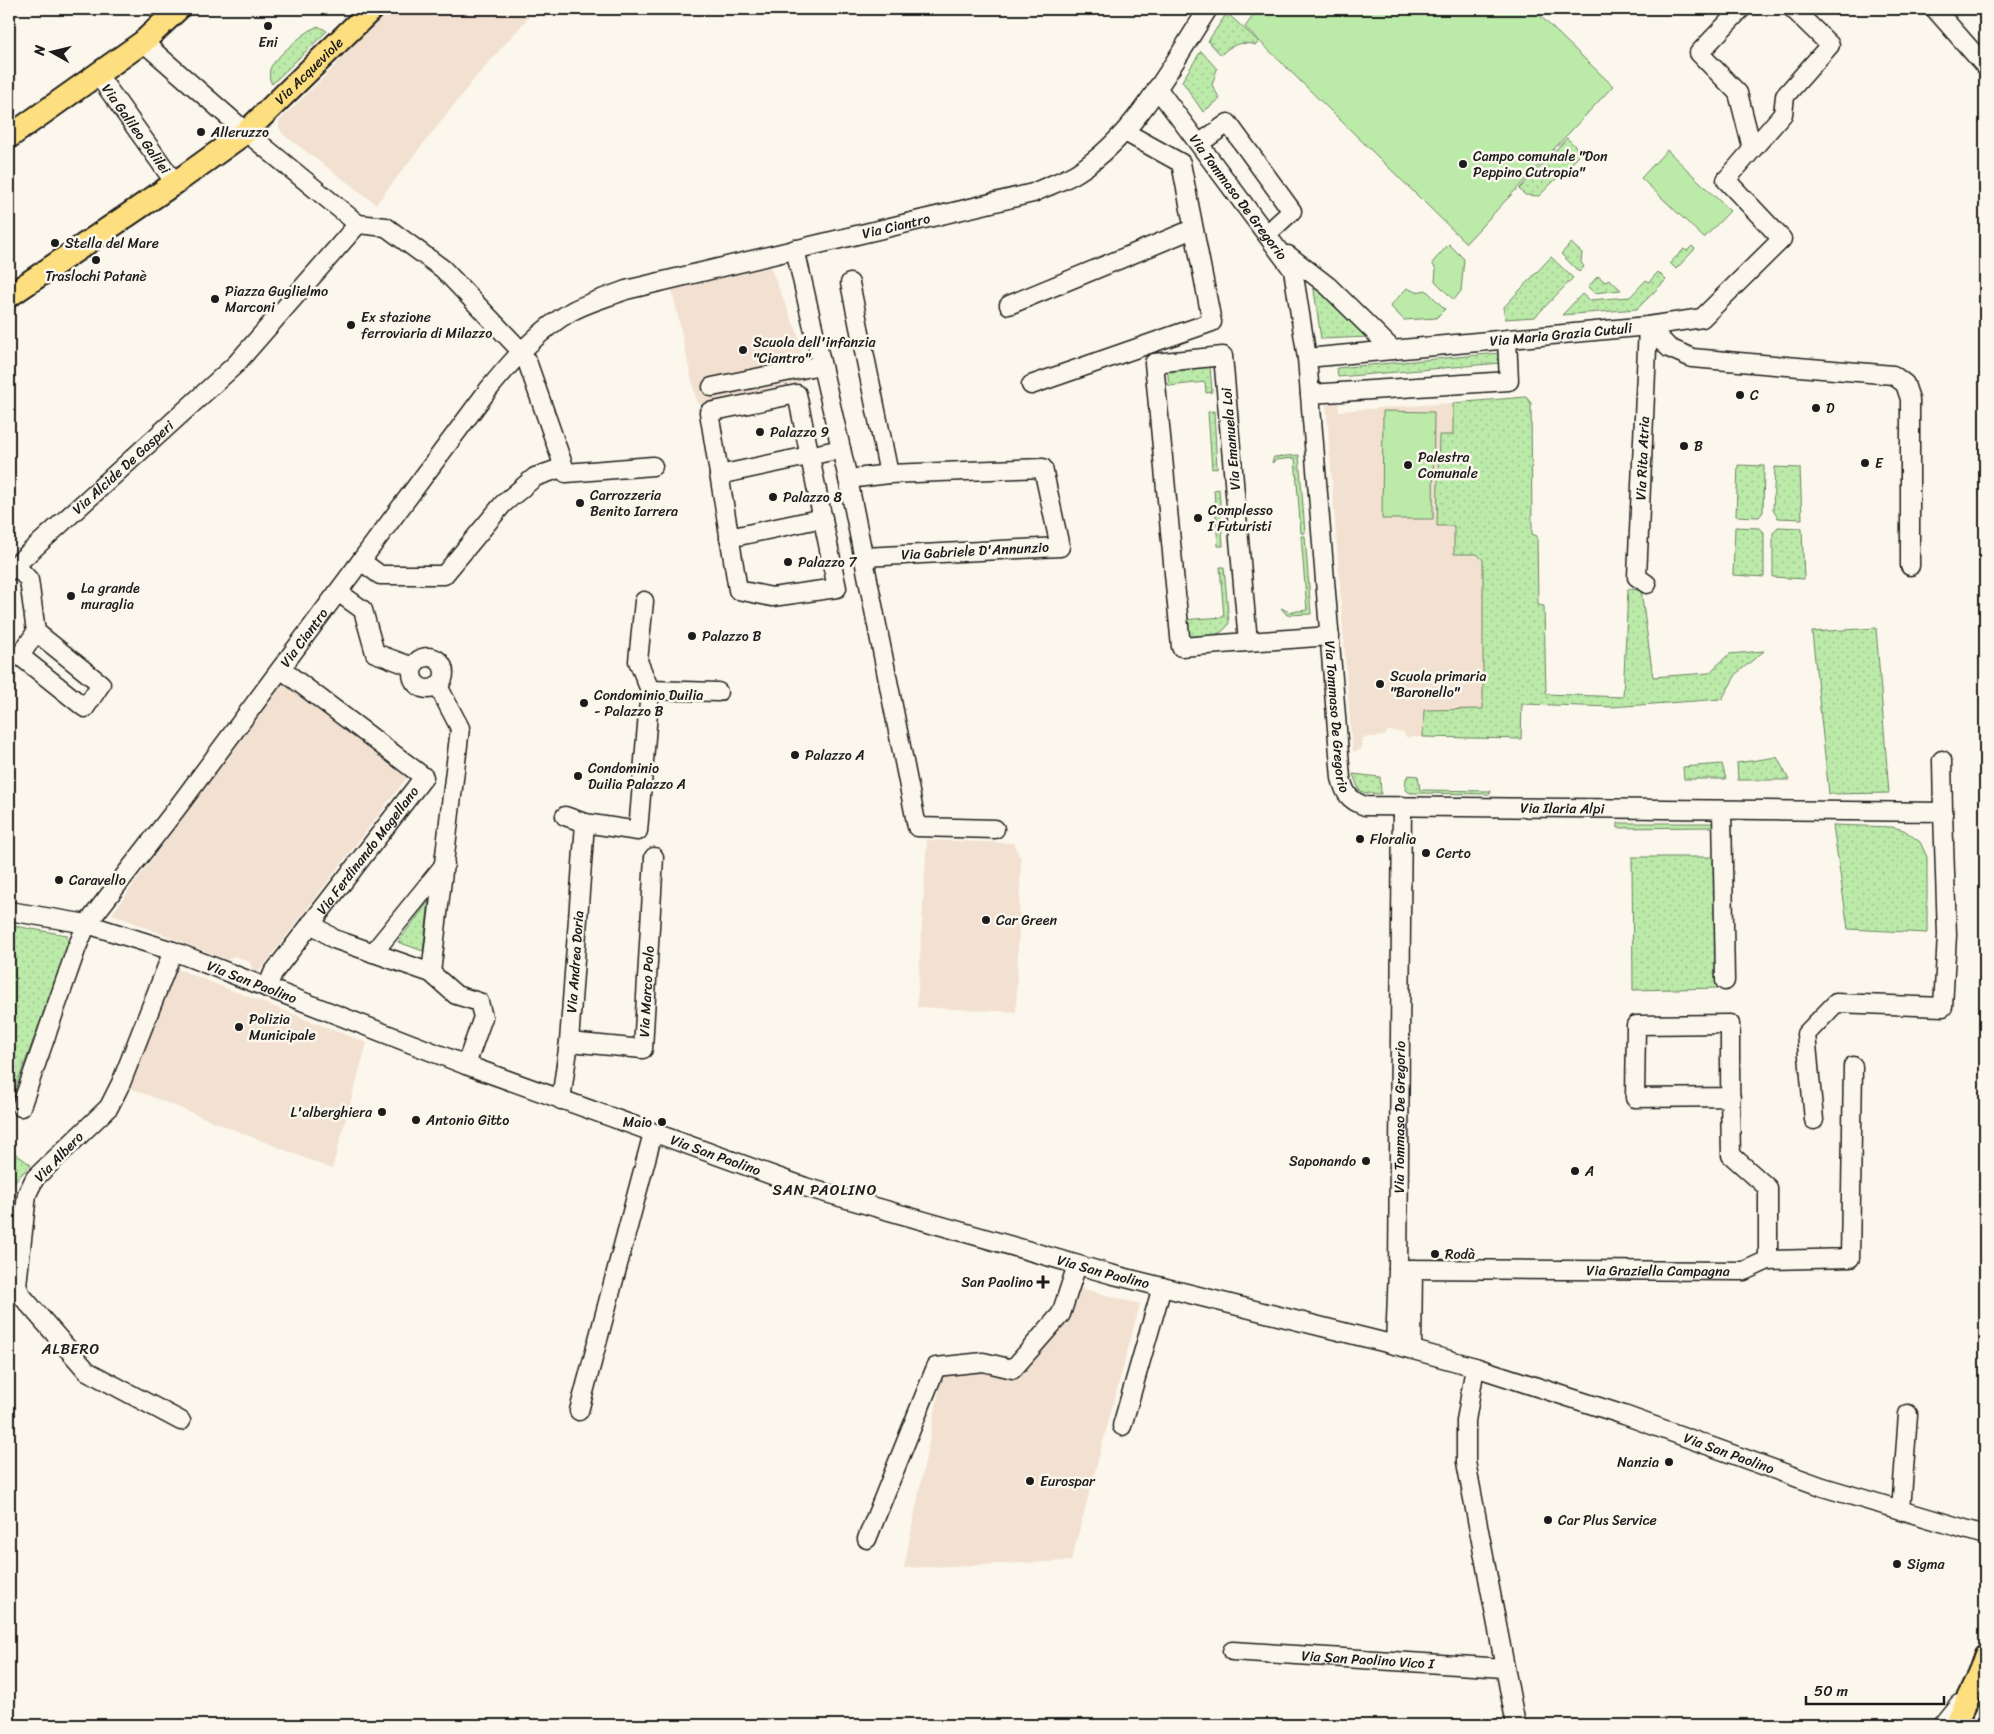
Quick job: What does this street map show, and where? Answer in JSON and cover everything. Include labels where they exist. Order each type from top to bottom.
[{"type":"main road","points":[[9,137],[143,42],[178,9]]},
{"type":"main road","name":"Via Acqueviole","points":[[9,296],[175,183],[246,132],[372,9]]},
{"type":"main road","points":[[1955,1725],[1976,1682],[1985,1656]]},
{"type":"street","name":"Via Ciantro","points":[[21,1107],[77,947],[88,924],[281,669],[488,390],[521,351],[547,328],[573,311],[626,290],[1032,193],[1077,173],[1107,150],[1125,132],[1157,88],[1208,9]]},
{"type":"street","points":[[1741,9],[1699,53],[1738,93],[1752,148]]},
{"type":"street","points":[[1752,148],[1783,114],[1785,96],[1830,45],[1793,9]]},
{"type":"street","points":[[1934,9],[1985,66]]},
{"type":"street","points":[[143,42],[246,132],[358,224],[386,226],[436,263],[521,351],[528,364],[566,473],[653,466]]},
{"type":"street","name":"Via Galileo Galilei","points":[[98,75],[175,183]]},
{"type":"street","name":"Via Tommaso De Gregorio","points":[[1157,88],[1294,270],[1307,358],[1340,765],[1344,792],[1350,800],[1365,806],[1402,806],[1405,1269],[1403,1347]]},
{"type":"street","points":[[1200,143],[1228,123],[1292,211],[1272,240],[1328,286],[1393,350]]},
{"type":"street","points":[[1031,385],[1212,322],[1181,163],[1125,132]]},
{"type":"street","name":"Via Maria Grazia Cutuli","points":[[1307,358],[1648,326],[1702,318],[1779,242],[1726,180],[1752,148]]},
{"type":"street","name":"Via Alcide De Gasperi","points":[[12,568],[236,364],[358,224]]},
{"type":"street","points":[[1009,305],[1193,229]]},
{"type":"street","points":[[795,249],[848,479],[917,827],[994,829]]},
{"type":"street","points":[[850,282],[889,474]]},
{"type":"street","points":[[1648,326],[1669,348],[1692,358],[1893,375],[1905,384],[1910,399],[1910,566]]},
{"type":"street","name":"Via Rita Atria","points":[[1648,326],[1637,577],[1648,584]]},
{"type":"street","points":[[1310,394],[1509,381],[1507,340]]},
{"type":"street","name":"Via Emanuela Loi","points":[[1223,356],[1248,642],[1181,648],[1154,363],[1223,356]]},
{"type":"street","points":[[712,387],[821,365]]},
{"type":"street","points":[[797,394],[837,588],[772,598],[738,590],[719,476],[709,412],[797,394]]},
{"type":"street","points":[[719,476],[841,449]]},
{"type":"street","points":[[362,560],[380,575],[444,574],[503,504],[535,477],[564,466]]},
{"type":"street","name":"Via Gabriele D'Annunzio","points":[[848,479],[889,474],[1044,468],[1060,547],[864,557]]},
{"type":"street","points":[[729,538],[823,518]]},
{"type":"street","points":[[12,568],[29,580],[36,632],[20,656],[85,708],[100,684],[36,632]]},
{"type":"street","points":[[338,592],[364,610],[375,653],[413,667],[418,660],[426,657],[434,658],[441,663],[444,671],[443,679],[438,686],[460,728],[431,973]]},
{"type":"street","points":[[565,816],[585,823],[638,831],[650,698],[638,661],[644,601]]},
{"type":"street","points":[[1248,642],[1330,636]]},
{"type":"street","name":"Via Ferdinando Magellano","points":[[267,988],[273,973],[424,778],[281,669]]},
{"type":"street","points":[[650,698],[718,692]]},
{"type":"street","points":[[1814,1120],[1806,1034],[1836,1003],[1943,1007],[1947,935],[1942,760]]},
{"type":"street","name":"Via Ilaria Alpi","points":[[1402,806],[1944,812]]},
{"type":"street","points":[[1722,810],[1725,982]]},
{"type":"street","name":"Via Andrea Doria","points":[[561,1100],[569,1042],[585,823]]},
{"type":"street","name":"Via Marco Polo","points":[[569,1042],[643,1050],[654,858]]},
{"type":"street","points":[[373,953],[445,864]]},
{"type":"street","name":"Via San Paolino","points":[[9,911],[88,924],[173,951],[561,1100],[858,1203],[1077,1265],[1403,1347],[1474,1367],[1624,1415],[1824,1487],[1985,1535]]},
{"type":"street","name":"Via Ferdinando Magellano","points":[[311,923],[334,939],[431,973],[456,995],[479,1002],[483,1017],[466,1065]]},
{"type":"street","name":"Via Albero","points":[[173,951],[121,1083],[109,1107],[35,1178],[27,1194],[17,1285],[21,1295],[87,1371],[181,1421]]},
{"type":"street","points":[[1731,1097],[1636,1098],[1636,1025],[1730,1024],[1731,1097],[1730,1129],[1731,1156],[1768,1188],[1768,1260],[1850,1258],[1853,1066]]},
{"type":"street","points":[[579,1411],[654,1133]]},
{"type":"street","name":"Via Graziella Campagna","points":[[1405,1269],[1744,1271],[1768,1260]]},
{"type":"street","points":[[867,1539],[936,1367],[983,1362],[1013,1369],[1061,1314],[1077,1265]]},
{"type":"street","points":[[1122,1426],[1162,1287]]},
{"type":"street","points":[[1474,1367],[1466,1421],[1466,1462],[1516,1725]]},
{"type":"street","points":[[1901,1510],[1908,1414]]},
{"type":"street","name":"Via San Paolino Vico I","points":[[1232,1651],[1505,1668]]},
{"type":"street","points":[[1942,1725],[1976,1682]]},
{"type":"shaded area","points":[[387,9],[536,9],[476,77],[376,204],[284,135],[279,128],[279,121],[329,72]]},
{"type":"shaded area","name":"Scuola dell'infanzia \"Ciantro\"","points":[[770,267],[797,332],[808,380],[697,404],[672,290]]},
{"type":"shaded area","points":[[1505,399],[1522,704],[1521,739],[1406,737],[1403,732],[1388,731],[1385,736],[1362,738],[1362,749],[1355,752],[1352,749],[1326,402],[1338,402],[1339,411]]},
{"type":"shaded area","points":[[281,683],[409,775],[258,973],[253,971],[250,962],[235,956],[227,960],[112,914]]},
{"type":"shaded area","points":[[927,840],[1013,843],[1021,859],[1016,1012],[917,1007]]},
{"type":"shaded area","points":[[175,968],[367,1043],[332,1169],[130,1088]]},
{"type":"shaded area","points":[[1080,1288],[1140,1304],[1071,1561],[904,1568],[942,1376],[981,1369],[1016,1376],[1069,1319]]},
{"type":"green space","name":"Campo comunale \"Don Peppino Cutropia\"","points":[[1258,9],[1533,9],[1613,86],[1466,243],[1245,27]]},
{"type":"green space","points":[[1227,13],[1259,42],[1256,45],[1237,44],[1221,55],[1208,41]]},
{"type":"green space","points":[[318,26],[327,31],[272,84],[269,73],[273,64],[291,45]]},
{"type":"green space","points":[[1201,51],[1217,69],[1212,85],[1220,99],[1203,112],[1182,81]]},
{"type":"green space","points":[[1567,138],[1582,153],[1539,196],[1525,195],[1519,189]]},
{"type":"green space","points":[[1667,150],[1730,211],[1704,238],[1641,178]]},
{"type":"green space","points":[[1571,243],[1582,253],[1581,262],[1584,267],[1579,272],[1561,254]]},
{"type":"green space","points":[[1449,244],[1464,259],[1461,291],[1454,300],[1435,281],[1436,269],[1432,263]]},
{"type":"green space","points":[[1692,246],[1695,249],[1676,269],[1670,263],[1684,249],[1687,251]]},
{"type":"green space","points":[[1551,257],[1573,278],[1535,317],[1505,319],[1504,307]]},
{"type":"green space","points":[[1658,272],[1666,280],[1637,309],[1562,315],[1582,294],[1589,300],[1630,297],[1646,280],[1649,282]]},
{"type":"green space","points":[[1598,276],[1605,282],[1609,279],[1621,290],[1594,293],[1588,287]]},
{"type":"green space","points":[[1313,283],[1369,337],[1321,339]]},
{"type":"green space","points":[[1407,288],[1416,292],[1426,290],[1445,309],[1436,318],[1404,320],[1390,306]]},
{"type":"green space","points":[[1500,353],[1501,363],[1338,377],[1337,368]]},
{"type":"green space","points":[[1210,366],[1212,392],[1206,393],[1205,382],[1169,386],[1167,367]]},
{"type":"green space","points":[[1526,397],[1531,403],[1532,534],[1537,536],[1538,605],[1544,606],[1546,694],[1623,697],[1628,589],[1641,590],[1653,677],[1709,673],[1729,654],[1764,651],[1737,673],[1722,699],[1612,707],[1522,704],[1521,739],[1423,737],[1424,710],[1483,709],[1483,560],[1477,554],[1454,554],[1454,526],[1437,526],[1439,435],[1453,435],[1453,403]]},
{"type":"green space","points":[[1214,411],[1217,468],[1212,469],[1208,412]]},
{"type":"green space","name":"Palestra Comunale","points":[[1383,411],[1434,412],[1433,519],[1382,519]]},
{"type":"green space","points":[[1299,455],[1305,533],[1301,533],[1295,458],[1276,460],[1272,463],[1274,457]]},
{"type":"green space","points":[[1738,465],[1764,466],[1763,512],[1759,517],[1736,516]]},
{"type":"green space","points":[[1775,467],[1800,468],[1802,519],[1778,518],[1773,510]]},
{"type":"green space","points":[[1219,489],[1223,546],[1218,546],[1214,490]]},
{"type":"green space","points":[[1735,527],[1759,528],[1764,532],[1764,577],[1733,575]]},
{"type":"green space","points":[[1778,527],[1802,528],[1804,579],[1773,577],[1773,533]]},
{"type":"green space","points":[[1301,536],[1305,536],[1311,614],[1287,615],[1281,608],[1289,612],[1307,610]]},
{"type":"green space","points":[[1220,567],[1224,567],[1229,623],[1221,632],[1215,635],[1183,637],[1181,620],[1224,617]]},
{"type":"green space","points":[[1876,628],[1889,793],[1829,794],[1812,632]]},
{"type":"green space","points":[[1777,757],[1789,780],[1738,780],[1737,763]]},
{"type":"green space","points":[[1722,764],[1726,779],[1684,779],[1683,767]]},
{"type":"green space","points":[[1353,774],[1380,777],[1381,794],[1365,793],[1359,790]]},
{"type":"green space","points":[[1409,775],[1418,776],[1420,790],[1491,791],[1490,794],[1411,793],[1405,790],[1406,778]]},
{"type":"green space","points":[[1618,823],[1713,823],[1713,827],[1618,828]]},
{"type":"green space","points":[[1833,825],[1892,827],[1904,830],[1920,842],[1927,857],[1927,933],[1848,929]]},
{"type":"green space","points":[[1632,857],[1714,857],[1719,988],[1633,990]]},
{"type":"green space","points":[[429,901],[423,951],[398,942]]},
{"type":"green space","points":[[14,926],[67,935],[68,948],[9,1105],[9,941]]},
{"type":"green space","points":[[9,1149],[31,1165],[9,1187]]},
{"type":"place","name":"Eni","points":[[268,26]]},
{"type":"place","name":"Alleruzzo","points":[[201,132]]},
{"type":"place","name":"Campo comunale \"Don Peppino Cutropia\"","points":[[1463,164]]},
{"type":"place","name":"Stella del Mare","points":[[55,243]]},
{"type":"place","name":"Traslochi Patanè","points":[[96,260]]},
{"type":"place","name":"Piazza Guglielmo Marconi","points":[[215,299]]},
{"type":"place","name":"Ex stazione ferroviaria di Milazzo","points":[[351,325]]},
{"type":"place","name":"Scuola dell'infanzia \"Ciantro\"","points":[[743,350]]},
{"type":"place","name":"C","points":[[1740,395]]},
{"type":"place","name":"D","points":[[1816,408]]},
{"type":"place","name":"Palazzo 9","points":[[760,432]]},
{"type":"place","name":"B","points":[[1684,446]]},
{"type":"place","name":"E","points":[[1865,463]]},
{"type":"place","name":"Palestra Comunale","points":[[1408,465]]},
{"type":"place","name":"Palazzo 8","points":[[773,497]]},
{"type":"place","name":"Carrozzeria Benito Iarrera","points":[[580,503]]},
{"type":"place","name":"Complesso I Futuristi","points":[[1198,518]]},
{"type":"place","name":"Palazzo 7","points":[[788,562]]},
{"type":"place","name":"La grande muraglia","points":[[71,596]]},
{"type":"place","name":"Palazzo B","points":[[692,636]]},
{"type":"place","name":"Scuola primaria \"Baronello\"","points":[[1380,684]]},
{"type":"place","name":"Condominio Duilia - Palazzo B","points":[[584,703]]},
{"type":"place","name":"Palazzo A","points":[[795,755]]},
{"type":"place","name":"Condominio Duilia Palazzo A","points":[[578,776]]},
{"type":"place","name":"Floralia","points":[[1360,839]]},
{"type":"place","name":"Certo","points":[[1426,853]]},
{"type":"place","name":"Caravello","points":[[59,880]]},
{"type":"place","name":"Car Green","points":[[986,920]]},
{"type":"place","name":"Polizia Municipale","points":[[239,1027]]},
{"type":"place","name":"L'alberghiera","points":[[382,1112]]},
{"type":"place","name":"Antonio Gitto","points":[[416,1120]]},
{"type":"place","name":"Maio","points":[[662,1122]]},
{"type":"place","name":"Saponando","points":[[1366,1161]]},
{"type":"place","name":"A","points":[[1575,1171]]},
{"type":"place","name":"Rodà","points":[[1435,1254]]},
{"type":"place","name":"San Paolino","points":[[1043,1282]]},
{"type":"place","name":"Nanzia","points":[[1669,1462]]},
{"type":"place","name":"Eurospar","points":[[1030,1481]]},
{"type":"place","name":"Car Plus Service","points":[[1548,1520]]},
{"type":"place","name":"Sigma","points":[[1897,1564]]},
{"type":"district","name":"SAN PAOLINO","points":[[825,1190]]},
{"type":"district","name":"ALBERO","points":[[71,1349]]}]
